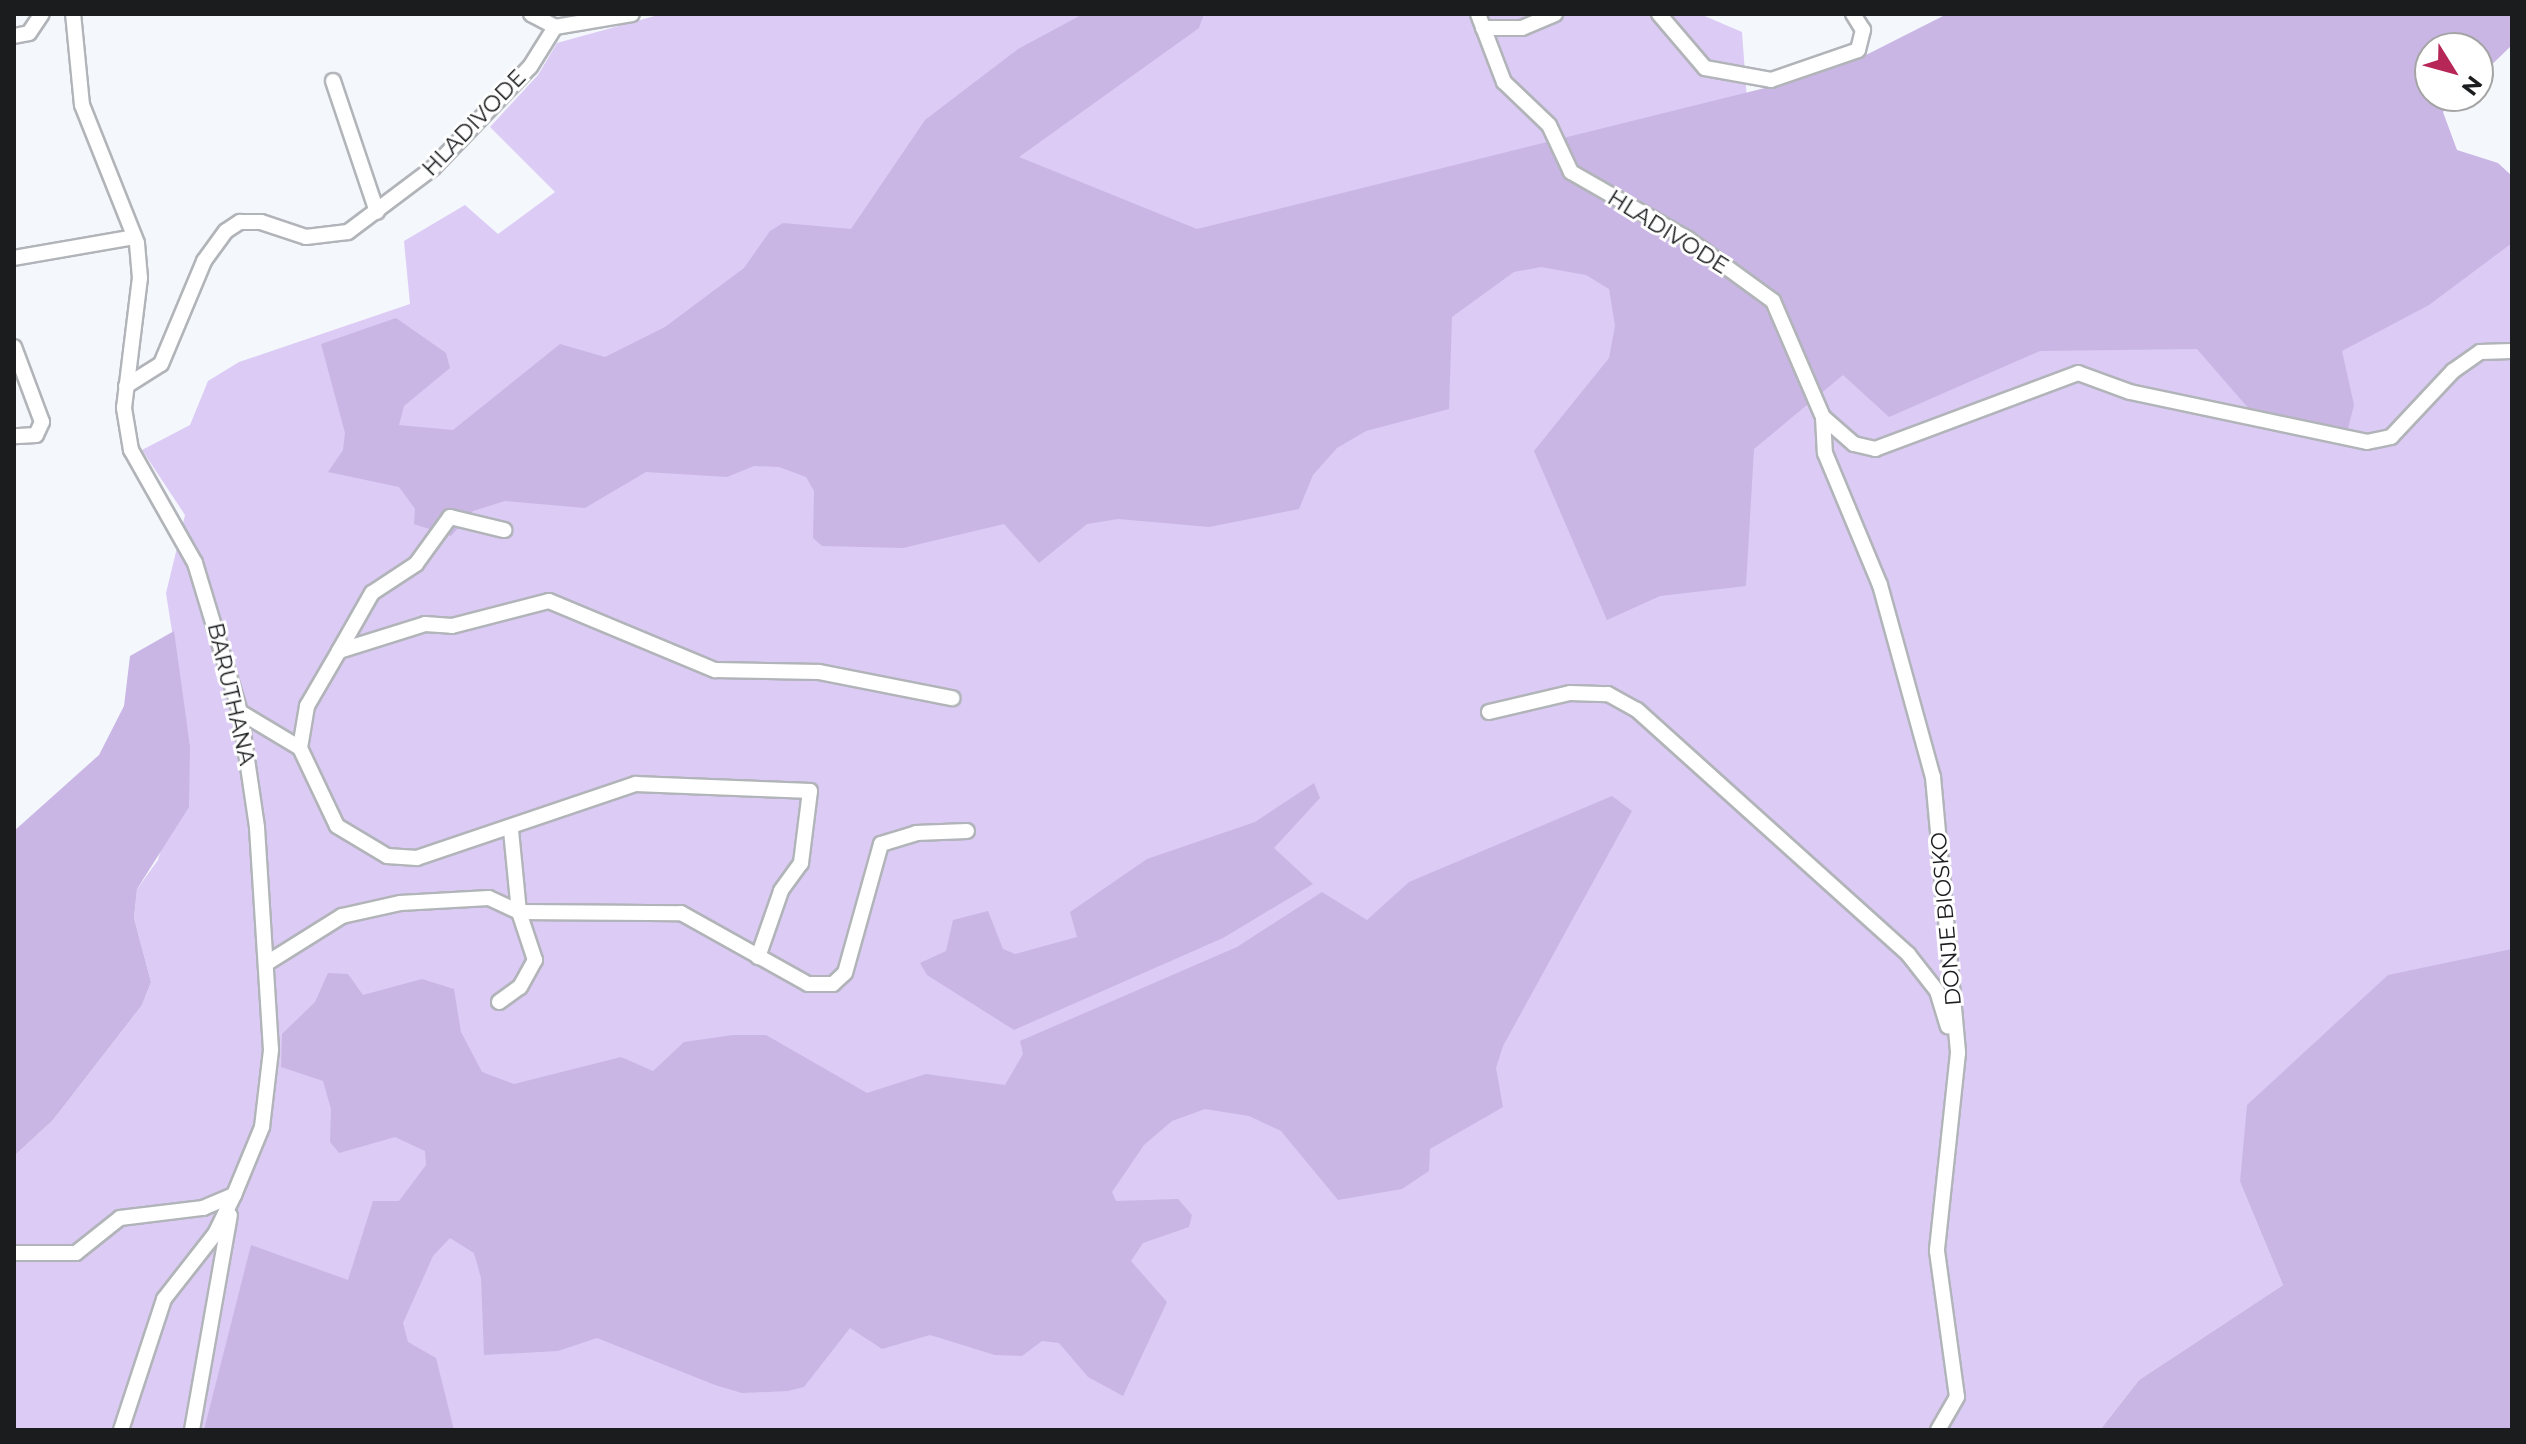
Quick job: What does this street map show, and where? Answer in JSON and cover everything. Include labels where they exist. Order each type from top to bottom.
[{"type":"street","points":[[14,36],[29,33],[42,14]]},
{"type":"street","name":"BARUTHANA","points":[[73,14],[82,105],[134,237],[140,278],[126,386],[131,450],[195,563],[240,712],[257,827],[272,1022],[268,1100],[253,1158],[215,1234],[164,1299],[121,1430]]},
{"type":"street","points":[[531,14],[555,27],[632,14]]},
{"type":"street","points":[[1480,21],[1522,28],[1555,14]]},
{"type":"street","points":[[1659,14],[1705,68],[1771,80],[1858,50],[1863,30],[1853,14]]},
{"type":"street","name":"HLADIVODE","points":[[1480,21],[1504,82],[1549,125],[1571,172],[1766,291],[1823,417]]},
{"type":"street","name":"HLADIVODE","points":[[380,210],[433,168],[508,92],[555,27]]},
{"type":"street","points":[[126,386],[161,364],[204,261],[226,231],[240,222],[261,222],[327,239],[380,210],[333,81]]},
{"type":"street","points":[[14,258],[134,237]]},
{"type":"street","points":[[14,347],[42,422],[36,435],[14,436]]},
{"type":"street","points":[[1823,417],[1854,444],[1875,449],[2078,373],[2130,392],[2367,442],[2391,437],[2453,371],[2480,352],[2512,351]]},
{"type":"street","name":"DONJE BIOSKO","points":[[1823,417],[1825,453],[1871,559],[1933,777],[1958,1053],[1937,1251],[1957,1397],[1938,1430]]},
{"type":"street","points":[[300,748],[307,706],[372,593],[416,564],[450,517],[504,530]]},
{"type":"street","points":[[339,651],[425,624],[452,626],[549,601],[715,670],[819,672],[952,698]]},
{"type":"street","points":[[1489,712],[1570,693],[1608,694],[1637,710],[1908,954],[1937,991],[1958,1053]]},
{"type":"street","points":[[240,712],[300,748],[337,826],[387,856],[417,858],[511,830],[636,784],[810,791],[801,863],[781,891],[758,957]]},
{"type":"street","points":[[499,1002],[520,987],[535,960],[519,912],[511,830]]},
{"type":"street","points":[[267,963],[342,916],[400,903],[489,898],[519,912],[681,913],[808,984],[841,980],[881,844],[916,833],[967,831]]},
{"type":"street","points":[[14,1253],[76,1253],[120,1218],[203,1208],[234,1195]]},
{"type":"street","points":[[192,1430],[234,1195]]},
{"type":"shaded area","points":[[662,14],[1700,14],[1742,32],[1750,141],[2512,232],[2512,949],[2240,1182],[2283,1285],[2139,1380],[2100,1430],[14,1430],[14,1156],[53,1120],[142,1005],[151,982],[134,918],[137,889],[158,860],[190,746],[166,593],[185,515],[142,450],[190,425],[208,381],[239,362],[410,304],[404,241],[465,205],[498,234],[555,192],[490,127],[538,75],[557,43]]},
{"type":"shaded area","points":[[1083,14],[1204,14],[1199,28],[1019,157],[1197,229],[1773,86],[1864,56],[1947,14],[2512,14],[2512,45],[2494,62],[2494,32],[2414,32],[2414,112],[2443,112],[2457,150],[2498,163],[2512,176],[2512,243],[2429,305],[2342,351],[2354,405],[2347,432],[2249,409],[2197,349],[2040,351],[1889,417],[1843,375],[1754,449],[1746,586],[1660,596],[1607,620],[1534,451],[1609,358],[1615,326],[1609,289],[1586,275],[1541,267],[1514,272],[1452,317],[1449,409],[1366,431],[1337,448],[1313,475],[1299,509],[1209,527],[1118,519],[1087,524],[1039,563],[1004,524],[903,548],[822,546],[813,538],[814,491],[806,477],[779,467],[754,466],[727,477],[646,472],[585,508],[505,501],[473,511],[451,536],[414,524],[415,509],[399,487],[328,472],[343,450],[345,433],[321,344],[396,318],[446,353],[450,368],[404,406],[399,425],[453,430],[560,344],[605,357],[665,327],[744,268],[770,231],[783,223],[851,229],[925,120],[1018,49]]},
{"type":"shaded area","points":[[174,631],[190,746],[189,807],[137,889],[134,918],[151,982],[142,1005],[53,1120],[14,1156],[14,831],[99,755],[124,706],[130,656]]},
{"type":"shaded area","points":[[1314,783],[1320,798],[1274,848],[1313,884],[1223,938],[1014,1030],[927,975],[920,963],[946,951],[953,920],[988,911],[1003,949],[1015,954],[1077,937],[1070,912],[1147,859],[1255,822]]},
{"type":"shaded area","points":[[1612,796],[1632,811],[1503,1046],[1496,1068],[1503,1107],[1430,1149],[1429,1171],[1402,1189],[1338,1200],[1281,1131],[1249,1116],[1205,1109],[1172,1121],[1144,1145],[1112,1192],[1116,1201],[1178,1199],[1192,1215],[1189,1227],[1143,1243],[1131,1261],[1167,1302],[1123,1396],[1088,1377],[1059,1343],[1042,1341],[1022,1356],[995,1355],[930,1335],[882,1349],[850,1328],[804,1387],[788,1391],[742,1393],[597,1338],[558,1351],[484,1355],[481,1278],[474,1253],[450,1238],[433,1256],[403,1323],[408,1342],[436,1358],[454,1430],[204,1430],[251,1245],[348,1280],[373,1201],[399,1201],[426,1165],[425,1151],[395,1137],[339,1153],[330,1142],[331,1109],[323,1081],[281,1067],[282,1034],[315,1002],[328,973],[348,974],[363,995],[422,979],[454,989],[461,1032],[482,1072],[514,1084],[621,1057],[653,1071],[684,1042],[733,1035],[766,1035],[867,1093],[926,1074],[1005,1085],[1023,1054],[1020,1041],[1237,947],[1322,892],[1367,920],[1409,882]]},
{"type":"shaded area","points":[[2512,949],[2512,1430],[2100,1430],[2139,1380],[2283,1285],[2240,1182],[2247,1105],[2388,975]]}]
